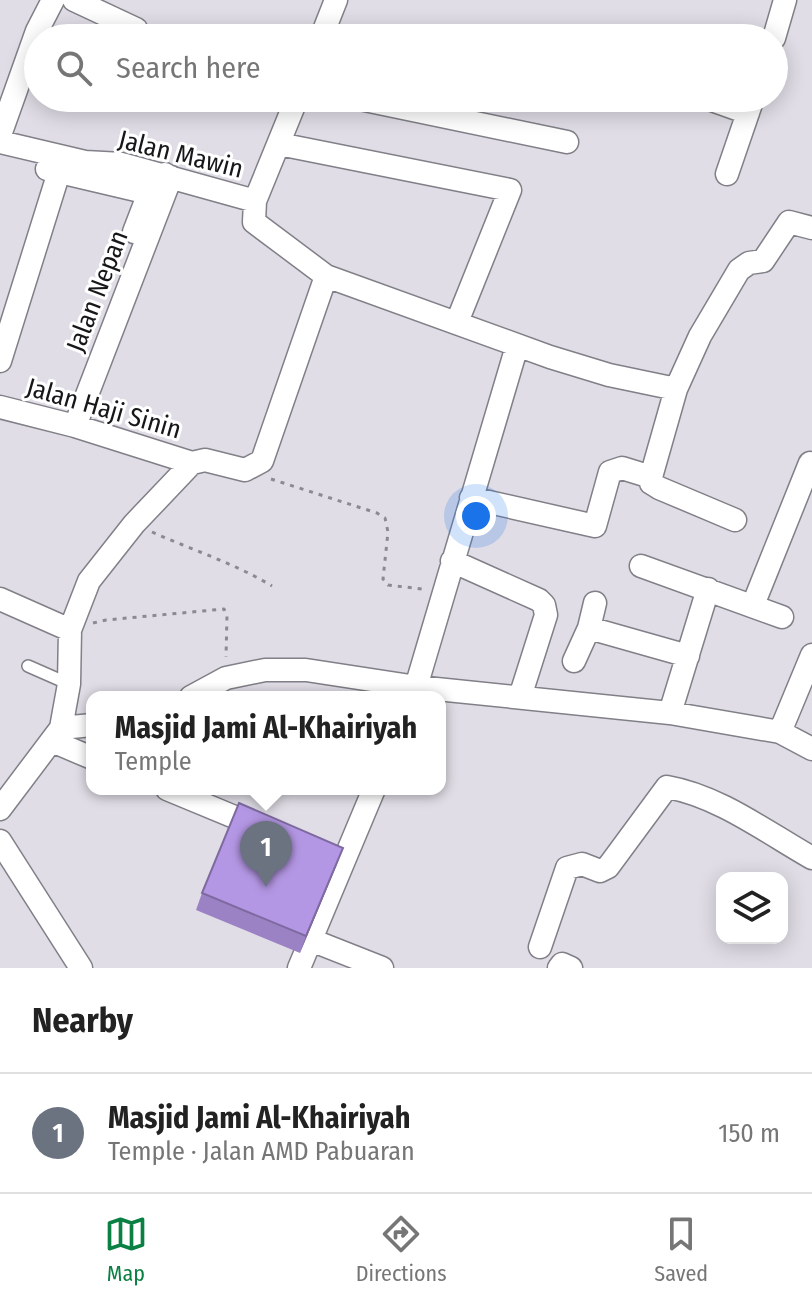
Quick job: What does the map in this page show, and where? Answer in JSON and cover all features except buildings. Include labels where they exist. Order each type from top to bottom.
[{"type":"street","points":[[41,24],[53,0]]},
{"type":"street","points":[[74,0],[125,24]]},
{"type":"street","points":[[327,24],[336,0]]},
{"type":"street","points":[[778,24],[785,0]]},
{"type":"street","points":[[0,135],[24,68]]},
{"type":"street","points":[[292,112],[255,201],[254,222],[326,276],[517,346],[609,375],[676,389]]},
{"type":"street","points":[[422,112],[567,142]]},
{"type":"street","points":[[727,174],[749,112]]},
{"type":"street","name":"Jalan Mawin","points":[[0,142],[85,162],[122,164],[255,201]]},
{"type":"street","points":[[279,144],[510,190],[457,322]]},
{"type":"street","points":[[0,156],[149,193]]},
{"type":"street","points":[[0,361],[59,172]]},
{"type":"street","points":[[82,369],[149,193],[168,175]]},
{"type":"street","name":"Jalan Nepan","points":[[75,426],[168,175]]},
{"type":"street","points":[[735,520],[659,488],[651,483],[651,477],[676,389],[700,336],[739,270],[749,263],[763,261],[789,222],[812,228]]},
{"type":"street","points":[[245,470],[262,461],[326,276]]},
{"type":"street","points":[[415,691],[517,346]]},
{"type":"street","name":"Jalan Haji Sinin","points":[[0,407],[75,426],[192,463],[205,460],[245,470]]},
{"type":"street","points":[[0,809],[57,735],[69,684],[70,630],[89,581],[134,524],[192,463]]},
{"type":"street","points":[[753,605],[810,463]]},
{"type":"street","points":[[471,498],[595,526],[610,472],[622,468],[651,477]]},
{"type":"street","points":[[452,561],[544,605],[546,615],[520,697]]},
{"type":"street","points":[[641,566],[782,617]]},
{"type":"street","points":[[670,713],[708,589]]},
{"type":"street","points":[[0,599],[70,630]]},
{"type":"street","points":[[574,661],[589,628],[595,603]]},
{"type":"street","points":[[589,628],[688,656]]},
{"type":"street","points":[[780,732],[812,655]]},
{"type":"street","points":[[202,691],[226,678],[265,670],[306,670],[410,691]]},
{"type":"street","points":[[446,693],[520,697],[670,713],[780,732],[812,749]]},
{"type":"street","points":[[57,735],[86,727]]},
{"type":"street","points":[[57,735],[86,754]]},
{"type":"street","points":[[540,947],[567,868],[582,864],[600,871],[608,867],[667,787],[688,791],[725,809],[812,858]]},
{"type":"street","points":[[181,795],[285,838]]},
{"type":"street","points":[[299,968],[336,859],[371,795]]},
{"type":"street","points":[[0,841],[81,968]]},
{"type":"street","points":[[311,930],[382,968]]},
{"type":"street","points":[[559,968],[562,964],[571,968]]},
{"type":"lane","points":[[28,666],[69,684]]},
{"type":"path","points":[[245,470],[377,513],[385,518],[388,532],[383,579],[388,585],[445,591]]},
{"type":"path","points":[[134,524],[194,551],[240,567],[272,586]]},
{"type":"path","points":[[70,630],[106,620],[224,609],[227,615],[226,678]]},
{"type":"place","name":"Masjid Jami Al-Khairiyah","points":[[266,887]]}]
